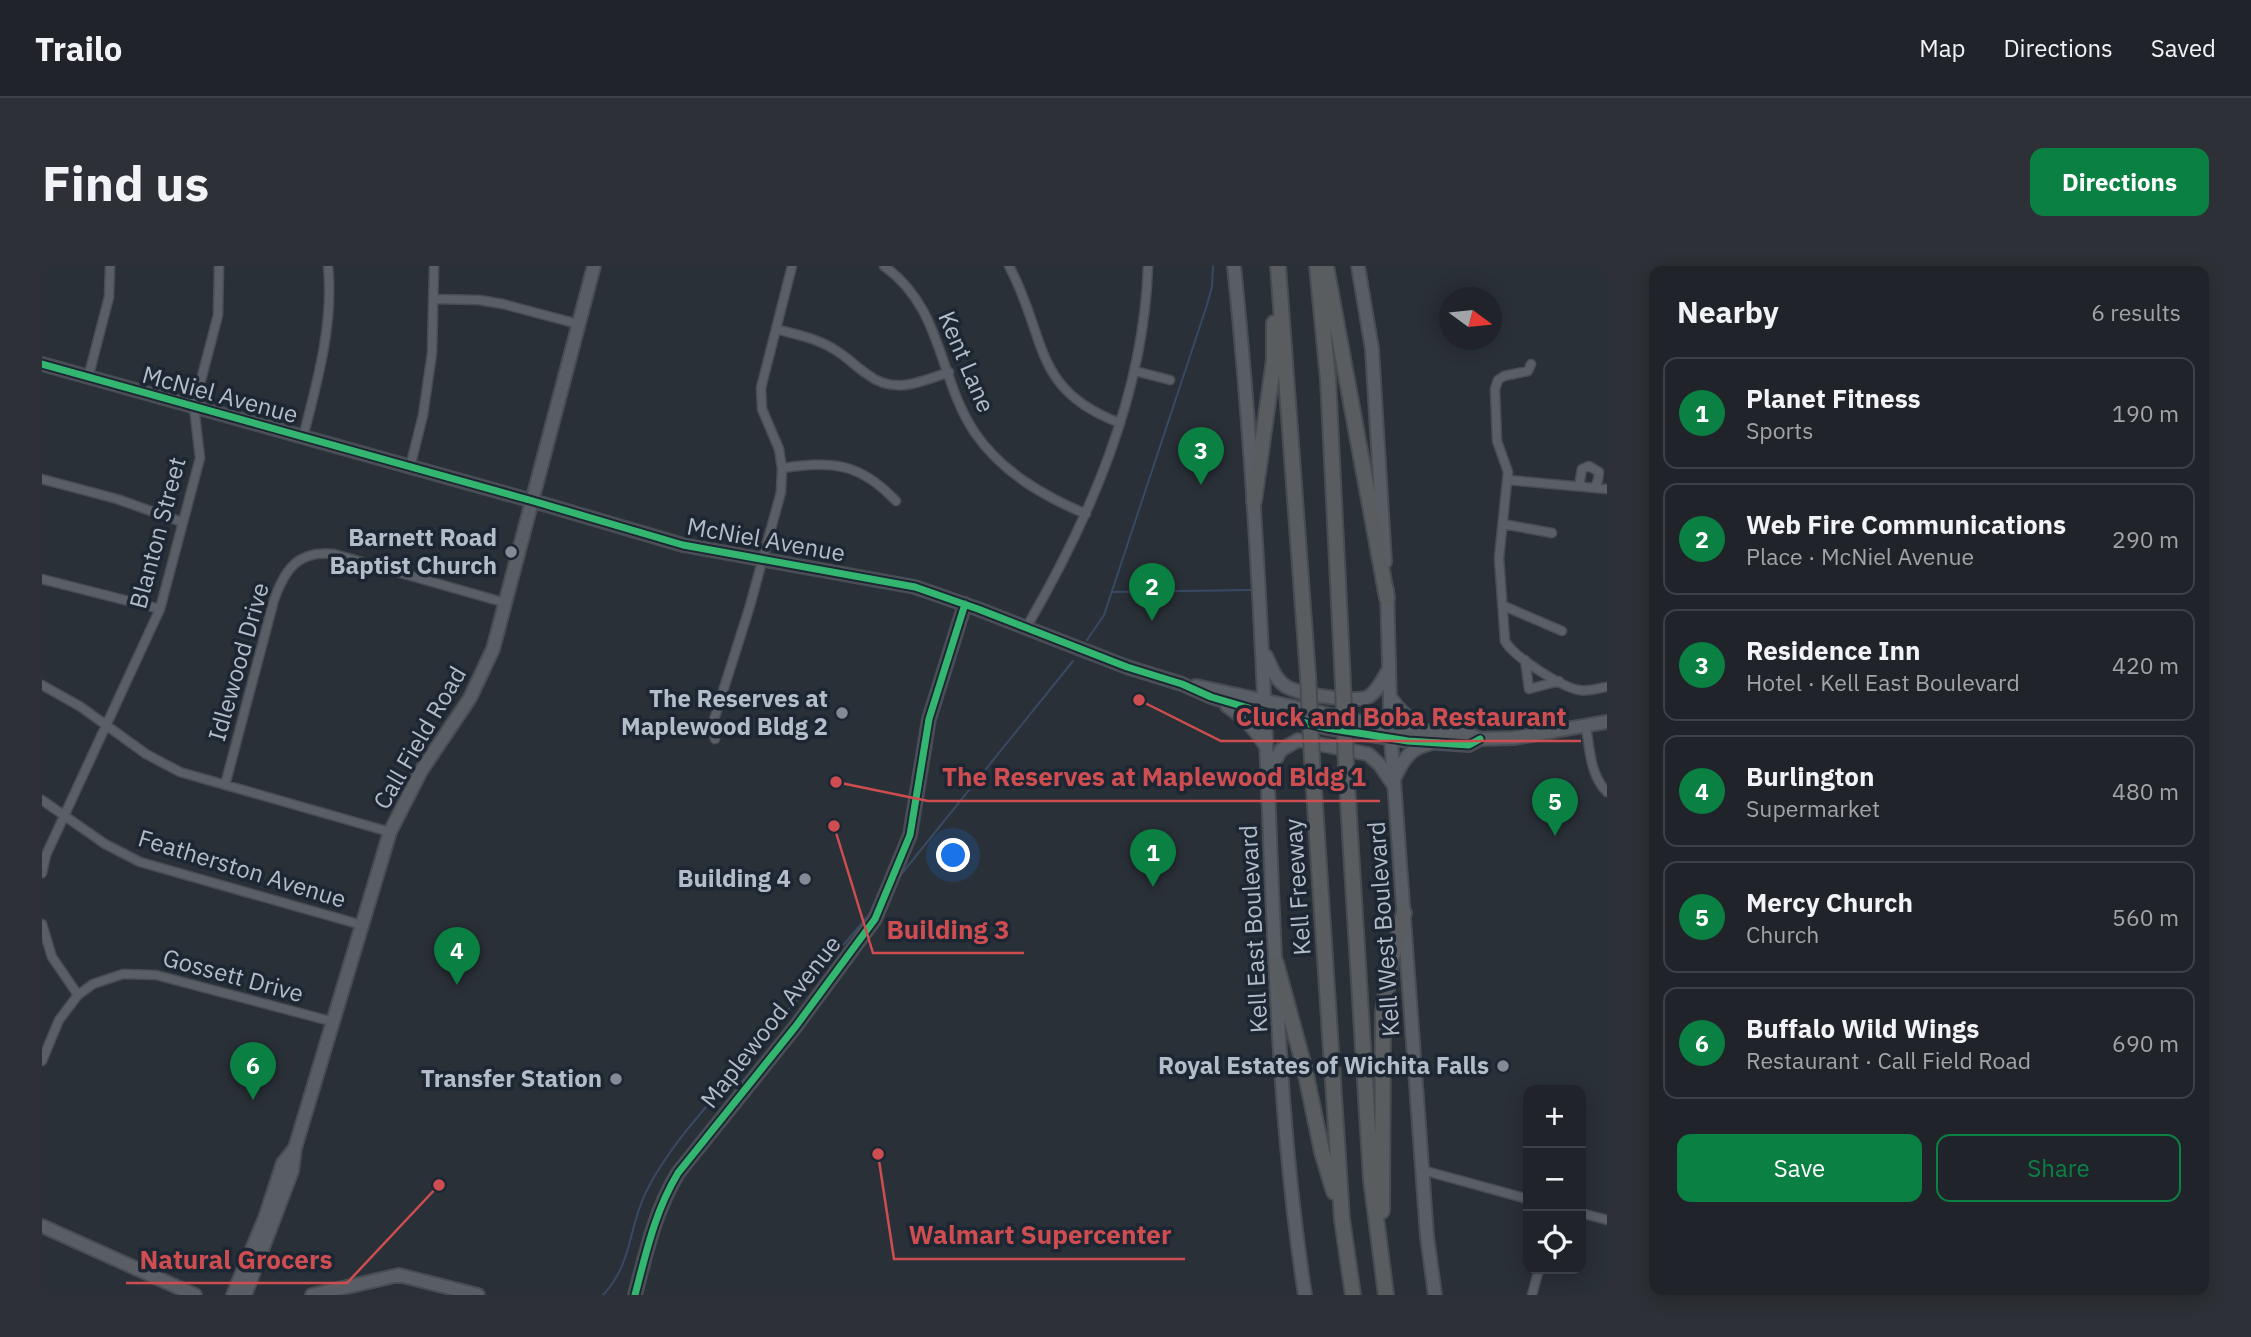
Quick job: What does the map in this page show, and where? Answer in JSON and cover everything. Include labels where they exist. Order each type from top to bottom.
[{"type":"highway","points":[[1254,501],[1274,360],[1276,266]]},
{"type":"highway","name":"Kell Freeway","points":[[1276,266],[1308,676],[1342,1219],[1353,1295]]},
{"type":"highway","points":[[1317,266],[1328,379],[1346,767],[1371,1180],[1385,1295]]},
{"type":"highway","points":[[1326,266],[1387,598]]},
{"type":"highway","points":[[1380,1251],[1383,1183],[1383,1013],[1391,961],[1404,913]]},
{"type":"highway","points":[[1276,963],[1305,1070],[1322,1152],[1342,1219]]},
{"type":"main road","name":"Call Field Road","points":[[245,1295],[292,1171],[295,1148],[390,832],[421,771],[471,698],[482,677],[506,603],[594,266]]},
{"type":"main road","name":"Kell East Boulevard","points":[[1234,266],[1254,501],[1276,963],[1292,1210],[1305,1295]]},
{"type":"main road","name":"Kell West Boulevard","points":[[1358,266],[1372,349],[1387,598],[1391,733],[1427,1236],[1436,1295]]},
{"type":"main road","name":"McNiel Avenue","points":[[42,364],[683,545],[897,583],[965,604],[1212,697],[1391,733],[1431,737],[1468,734],[1480,739],[1514,738],[1607,722]]},
{"type":"main road","name":"Maplewood Avenue","points":[[635,1295],[660,1207],[678,1173],[796,1026],[875,919],[910,835],[929,719],[965,604]]},
{"type":"main road","points":[[1262,646],[1276,677],[1287,687],[1300,692],[1356,700],[1369,696],[1389,669]]},
{"type":"main road","points":[[1238,693],[1253,687],[1262,673],[1263,664]]},
{"type":"main road","name":"McNiel Avenue","points":[[1182,684],[1238,693],[1265,706]]},
{"type":"main road","points":[[1390,696],[1404,715],[1431,737],[1404,760],[1395,784]]},
{"type":"main road","points":[[1212,697],[1239,714],[1255,729],[1267,749]]},
{"type":"main road","points":[[1268,773],[1281,750],[1287,744],[1298,740],[1368,754],[1395,784]]},
{"type":"main road","name":"Call Field Road","points":[[233,1295],[265,1218],[283,1163],[295,1148]]},
{"type":"main road","points":[[42,1226],[194,1295]]},
{"type":"main road","points":[[312,1295],[399,1275],[478,1295]]},
{"type":"street","points":[[88,378],[109,297],[110,266]]},
{"type":"street","name":"Blanton Street","points":[[42,873],[46,855],[64,814],[160,610],[200,458],[194,407],[218,315],[219,266]]},
{"type":"street","points":[[303,438],[325,343],[328,266]]},
{"type":"street","points":[[410,467],[423,415],[432,353],[434,266]]},
{"type":"street","points":[[715,740],[712,726],[781,492],[782,468],[779,449],[762,409],[760,395],[766,362],[792,266]]},
{"type":"street","name":"Kent Lane","points":[[884,266],[916,299],[929,320],[962,407],[975,432],[1008,470],[1033,488],[1086,514]]},
{"type":"street","points":[[1009,266],[1029,309],[1049,369],[1063,388],[1080,404],[1119,423]]},
{"type":"street","points":[[1026,628],[1062,566],[1086,514],[1119,423],[1135,371],[1144,321],[1148,266]]},
{"type":"street","points":[[434,299],[479,300],[503,304],[578,324]]},
{"type":"street","points":[[776,329],[833,348],[880,382],[897,387],[915,384],[949,372]]},
{"type":"street","points":[[1531,364],[1528,371],[1504,376],[1498,380],[1495,389],[1497,441],[1508,472],[1499,558],[1505,641],[1513,652],[1559,681],[1581,690],[1607,687]]},
{"type":"street","points":[[1135,371],[1170,380]]},
{"type":"street","points":[[782,468],[813,464],[852,469],[877,481],[896,500]]},
{"type":"street","points":[[1579,486],[1582,469],[1588,466],[1599,472],[1594,488]]},
{"type":"street","points":[[42,479],[117,499],[183,522]]},
{"type":"street","points":[[1508,480],[1607,489]]},
{"type":"street","points":[[1503,524],[1552,533]]},
{"type":"street","name":"Idlewood Drive","points":[[225,785],[274,600],[285,572],[303,558],[312,554],[334,554],[506,603]]},
{"type":"street","points":[[42,579],[160,610]]},
{"type":"street","points":[[1504,606],[1562,631]]},
{"type":"street","points":[[1525,660],[1529,689],[1559,681]]},
{"type":"street","points":[[42,685],[81,707],[160,762],[180,772],[390,832]]},
{"type":"street","points":[[1586,727],[1593,770],[1600,785],[1607,792]]},
{"type":"street","name":"Featherston Avenue","points":[[42,800],[105,844],[140,862],[362,925]]},
{"type":"street","points":[[42,924],[52,957],[78,995]]},
{"type":"street","name":"Gossett Drive","points":[[42,1061],[59,1020],[78,995],[93,984],[114,976],[145,973],[334,1022]]},
{"type":"street","points":[[1422,1170],[1523,1198]]},
{"type":"street","points":[[1586,1214],[1607,1220]]},
{"type":"street","points":[[1532,1295],[1538,1274]]},
{"type":"waterway","points":[[1087,640],[1104,615],[1206,308],[1212,287],[1213,266]]},
{"type":"waterway","points":[[1113,592],[1252,590]]},
{"type":"waterway","points":[[899,877],[1073,661]]},
{"type":"waterway","points":[[727,1082],[873,910]]},
{"type":"waterway","points":[[603,1295],[620,1270],[640,1205],[653,1178],[680,1139],[719,1092]]},
{"type":"cycle path","points":[[42,364],[683,545],[915,587],[1127,667],[1182,684],[1211,697],[1276,716],[1327,728],[1408,741],[1469,745],[1480,739]]},
{"type":"cycle path","points":[[635,1295],[657,1217],[678,1173],[796,1026],[875,919],[910,835],[929,719],[965,604]]},
{"type":"place","name":"Residence Inn","points":[[1201,485]]},
{"type":"place","name":"Barnett Road Baptist Church","points":[[511,552]]},
{"type":"place","name":"Web Fire Communications","points":[[1152,621]]},
{"type":"place","name":"Cluck and Boba Restaurant","points":[[1139,700]]},
{"type":"place","name":"The Reserves at Maplewood Bldg 2","points":[[842,713]]},
{"type":"place","name":"The Reserves at Maplewood Bldg 1","points":[[836,782]]},
{"type":"place","name":"Building 3","points":[[834,826]]},
{"type":"place","name":"Mercy Church","points":[[1555,836]]},
{"type":"place","name":"Building 4","points":[[805,879]]},
{"type":"place","name":"Planet Fitness","points":[[1153,887]]},
{"type":"place","name":"Burlington","points":[[457,985]]},
{"type":"place","name":"Royal Estates of Wichita Falls","points":[[1503,1066]]},
{"type":"place","name":"Transfer Station","points":[[616,1079]]},
{"type":"place","name":"Buffalo Wild Wings","points":[[253,1100]]},
{"type":"place","name":"Walmart Supercenter","points":[[878,1154]]},
{"type":"place","name":"Natural Grocers","points":[[439,1185]]}]
